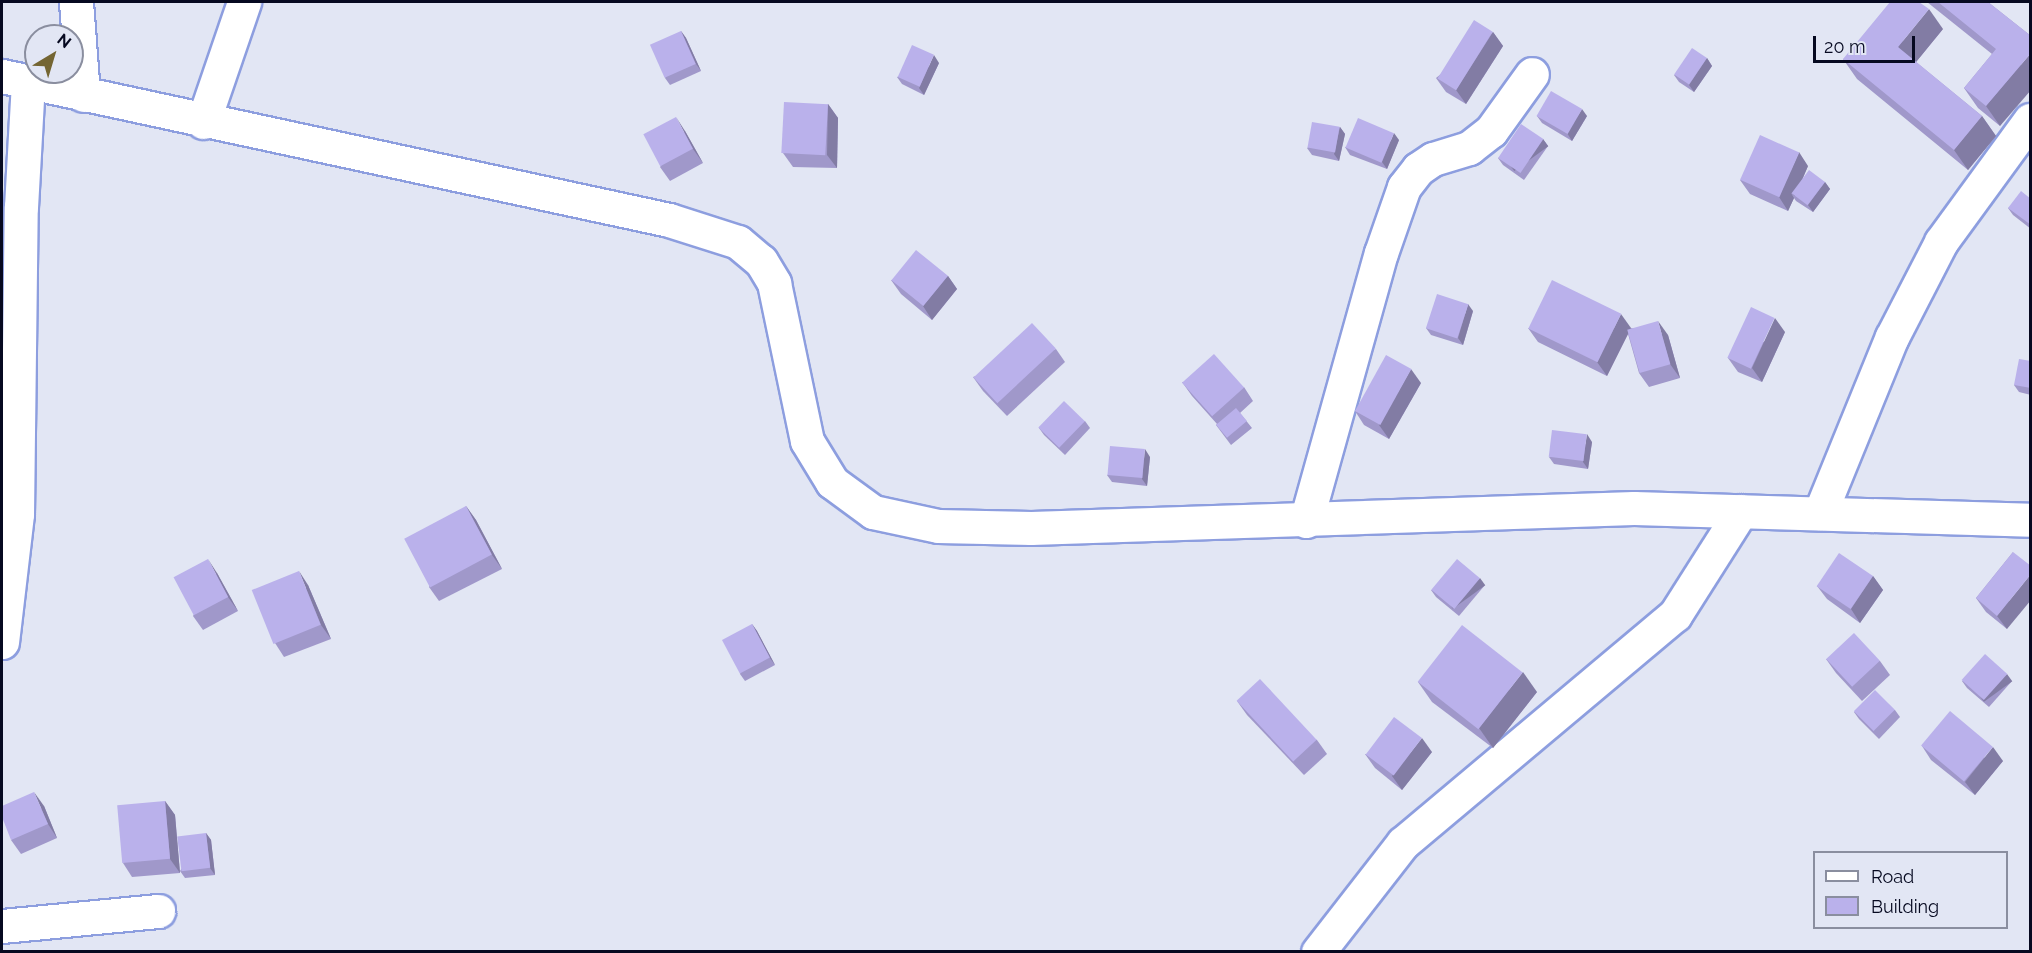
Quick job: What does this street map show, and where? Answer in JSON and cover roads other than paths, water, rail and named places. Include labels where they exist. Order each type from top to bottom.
[{"type":"street","points":[[76,2],[83,95]]},
{"type":"street","points":[[204,122],[244,2]]},
{"type":"street","points":[[1306,521],[1381,253],[1404,187],[1418,169],[1433,159],[1469,148],[1491,131],[1532,75]]},
{"type":"street","points":[[2,642],[17,514],[21,207],[15,80],[669,220],[738,242],[761,261],[774,283],[807,441],[832,482],[873,512],[949,526],[1306,521],[1634,508],[2031,520]]},
{"type":"street","points":[[1820,513],[1892,337],[1941,242],[2031,120]]},
{"type":"street","points":[[1318,951],[1403,843],[1675,615],[1741,511]]},
{"type":"street","points":[[2,926],[158,911]]}]
